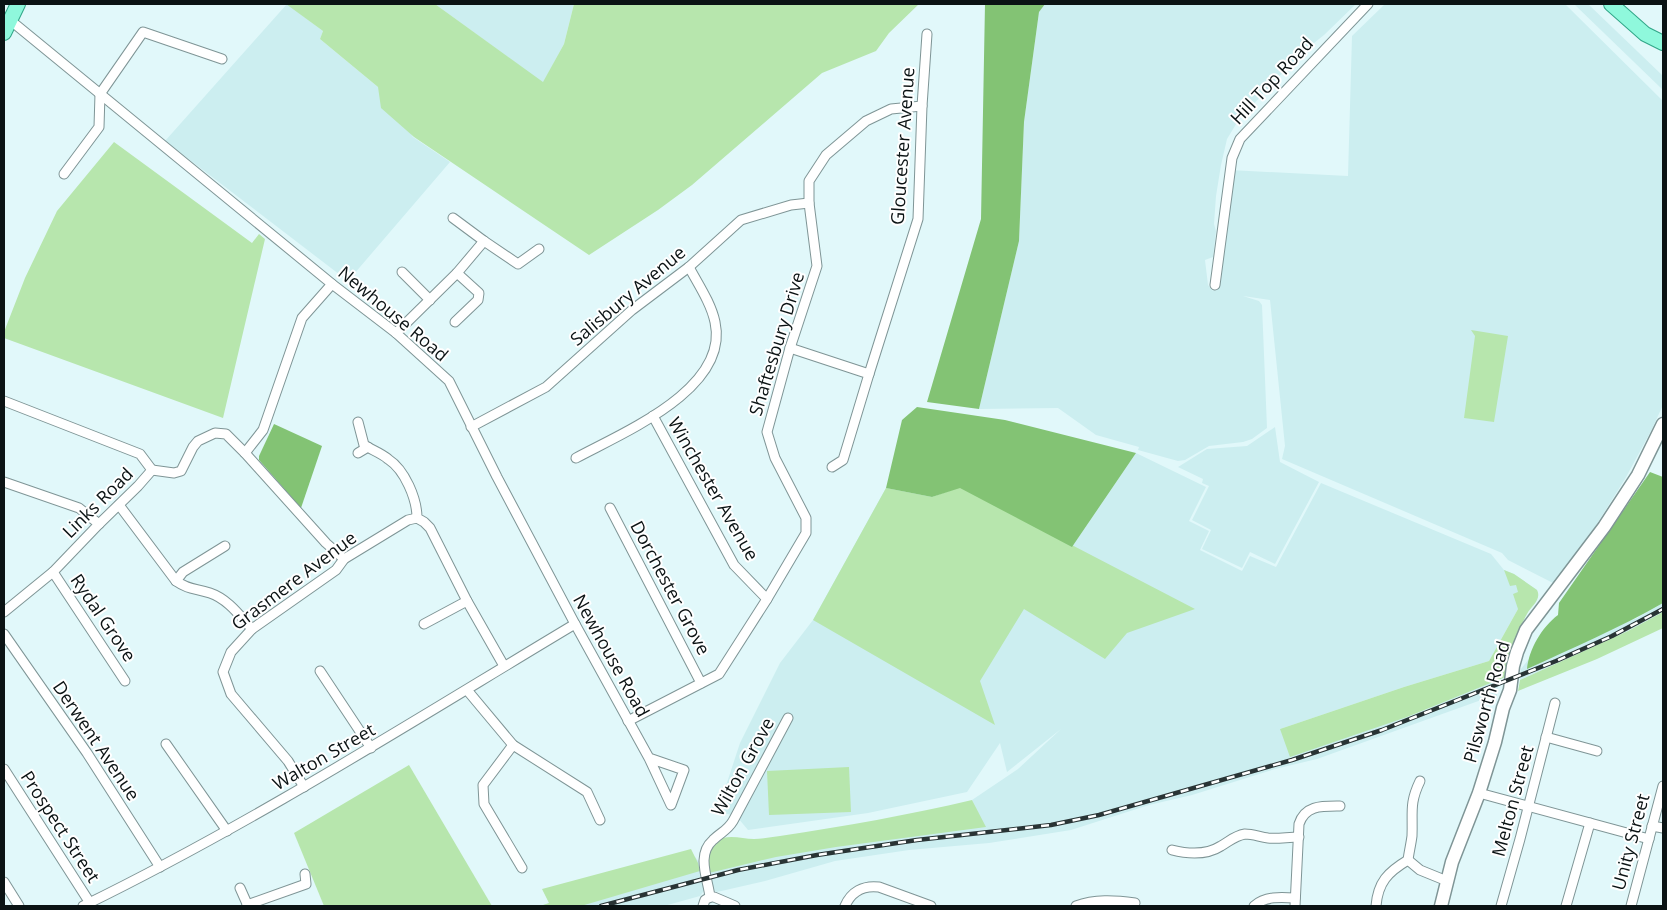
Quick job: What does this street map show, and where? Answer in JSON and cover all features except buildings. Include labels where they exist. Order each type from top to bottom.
[{"type":"main road","points":[[7,26],[18,4]]},
{"type":"main road","points":[[1611,4],[1639,29],[1663,43]]},
{"type":"street","name":"Hill Top Road","points":[[1216,285],[1232,158],[1240,139],[1368,4]]},
{"type":"street","name":"Newhouse Road","points":[[7,26],[100,94],[332,284],[396,333],[449,381],[575,624],[649,758],[671,805],[684,770],[649,758]]},
{"type":"street","points":[[64,174],[99,127],[100,94],[143,32],[222,59]]},
{"type":"street","name":"Gloucester Avenue","points":[[832,467],[843,460],[918,219],[927,34]]},
{"type":"street","name":"Shaftesbury Drive","points":[[628,721],[719,674],[806,533],[806,518],[775,458],[767,432],[790,348],[817,266],[809,202],[809,181],[826,155],[866,122],[891,109],[922,106]]},
{"type":"street","name":"Salisbury Avenue","points":[[472,427],[546,387],[632,310],[689,267],[741,220],[809,202]]},
{"type":"street","points":[[453,218],[518,264],[538,249]]},
{"type":"street","points":[[396,333],[457,272],[484,241]]},
{"type":"street","points":[[576,458],[653,416],[698,380],[709,364],[715,346],[716,323],[712,311],[689,267]]},
{"type":"street","points":[[402,272],[430,300]]},
{"type":"street","points":[[455,322],[478,300],[479,293],[457,272]]},
{"type":"street","points":[[332,284],[302,318],[263,430],[245,453],[326,543],[344,560]]},
{"type":"street","points":[[790,348],[869,374]]},
{"type":"street","points":[[4,401],[140,454],[152,470]]},
{"type":"street","name":"Winchester Avenue","points":[[653,416],[734,565],[767,599]]},
{"type":"street","points":[[358,422],[364,445],[397,466],[415,500],[416,518],[430,528],[467,601],[504,666]]},
{"type":"street","name":"Pilsworth Road","points":[[1441,906],[1452,862],[1479,792],[1510,690],[1517,652],[1526,630],[1604,527],[1638,475],[1663,424]]},
{"type":"street","name":"Links Road","points":[[4,612],[53,572],[152,470],[174,473],[181,471],[195,444],[206,436],[215,433],[226,434],[245,453]]},
{"type":"street","points":[[358,453],[368,447]]},
{"type":"street","points":[[4,483],[79,508],[99,524]]},
{"type":"street","points":[[119,505],[176,581],[186,587],[210,593],[220,598],[229,604],[252,629]]},
{"type":"street","name":"Dorchester Grove","points":[[610,508],[701,683]]},
{"type":"street","name":"Grasmere Avenue","points":[[304,787],[288,761],[231,694],[223,672],[231,652],[252,629],[336,570],[344,560],[408,520],[416,518]]},
{"type":"street","points":[[176,581],[183,572],[225,546]]},
{"type":"street","name":"Rydal Grove","points":[[53,572],[125,681]]},
{"type":"street","points":[[424,624],[467,601]]},
{"type":"street","name":"Walton Street","points":[[92,904],[304,787],[575,624]]},
{"type":"street","name":"Derwent Avenue","points":[[4,634],[87,754],[160,867]]},
{"type":"street","points":[[320,671],[371,748]]},
{"type":"street","points":[[467,690],[514,745],[587,792],[600,820]]},
{"type":"street","name":"Melton Street","points":[[1501,906],[1555,703]]},
{"type":"street","name":"Wilton Grove","points":[[710,897],[703,860],[705,852],[710,842],[725,832],[733,821],[788,718]]},
{"type":"street","points":[[1546,737],[1596,751]]},
{"type":"street","points":[[166,744],[227,831]]},
{"type":"street","points":[[514,745],[483,785],[484,804],[522,868]]},
{"type":"street","name":"Prospect Street","points":[[4,769],[92,904]]},
{"type":"street","points":[[1408,860],[1412,837],[1411,803],[1420,781]]},
{"type":"street","name":"Unity Street","points":[[1631,906],[1663,786]]},
{"type":"street","points":[[1479,792],[1649,839]]},
{"type":"street","points":[[1254,906],[1266,899],[1283,898],[1295,902],[1298,837],[1301,818],[1307,811],[1317,807],[1340,806]]},
{"type":"street","points":[[1566,906],[1590,823]]},
{"type":"street","points":[[1652,826],[1663,828]]},
{"type":"street","points":[[1172,850],[1184,853],[1205,852],[1222,846],[1236,836],[1248,834],[1273,838],[1298,837]]},
{"type":"street","points":[[1408,860],[1420,870],[1448,881]]},
{"type":"street","points":[[1376,906],[1378,891],[1384,880],[1392,869],[1408,860]]},
{"type":"street","points":[[240,888],[248,906],[306,884],[305,874]]},
{"type":"street","points":[[4,882],[8,898],[19,906]]},
{"type":"street","points":[[845,906],[854,893],[863,888],[874,886],[879,886],[931,906]]},
{"type":"street","points":[[703,906],[705,900],[710,897],[735,906]]},
{"type":"street","points":[[1079,906],[1100,900],[1135,903]]},
{"type":"shaded area","points":[[287,4],[323,31],[320,39],[378,87],[413,137],[450,162],[348,281],[165,141]]},
{"type":"shaded area","points":[[435,4],[574,4],[564,44],[543,83]]},
{"type":"shaded area","points":[[1043,4],[1356,4],[1324,35],[1299,55],[1238,121],[1227,139],[1216,196],[1214,224],[1216,231],[1213,257],[1205,260],[1208,285],[1213,291],[1230,170],[1348,176],[1352,36],[1385,4],[1565,4],[1663,101],[1663,405],[1625,479],[1595,527],[1555,584],[1508,560],[1502,553],[1282,459],[1285,446],[1270,300],[1243,296],[1259,301],[1262,305],[1267,428],[1252,439],[1243,442],[1209,446],[1185,460],[1178,461],[1138,450],[1139,447],[1096,435],[1058,408],[979,409],[1019,241],[1024,122],[1039,12]]},
{"type":"shaded area","points":[[1574,4],[1588,4],[1663,76],[1663,90]]},
{"type":"shaded area","points":[[1275,427],[1280,462],[1319,482],[1275,564],[1250,552],[1242,568],[1202,549],[1211,530],[1192,520],[1209,486],[1202,483],[1203,479],[1178,467],[1207,449],[1247,446]]},
{"type":"shaded area","points":[[1136,453],[1206,487],[1189,521],[1209,531],[1200,550],[1242,571],[1250,556],[1276,567],[1321,483],[1491,554],[1504,570],[1514,574],[1537,590],[1518,609],[1489,661],[1404,687],[1280,729],[1407,717],[1498,680],[1497,696],[1317,759],[1275,769],[1192,795],[1149,805],[1071,830],[989,843],[909,850],[835,861],[765,881],[717,892],[713,890],[707,862],[980,817],[972,800],[1018,769],[1061,729],[1007,772],[1000,743],[967,792],[868,813],[748,830],[738,818],[728,814],[717,813],[740,743],[780,663],[813,620],[886,488],[932,497],[1072,547]]},
{"type":"shaded area","points":[[1663,603],[1663,612],[1628,631],[1520,680],[1521,669],[1528,660],[1637,618]]},
{"type":"shaded area","points":[[695,857],[701,864],[706,888],[700,896],[664,906],[540,906]]},
{"type":"green space","points":[[286,4],[435,4],[543,82],[564,44],[574,4],[919,4],[889,33],[876,51],[822,73],[692,185],[658,210],[589,255],[414,137],[381,108],[378,87],[320,39],[323,31]]},
{"type":"green space","points":[[985,4],[1045,4],[1039,12],[1024,122],[1019,241],[979,409],[927,402],[981,219]]},
{"type":"green space","points":[[114,142],[252,243],[259,234],[265,239],[223,418],[4,338],[4,332],[25,278],[57,211]]},
{"type":"green space","points":[[1471,330],[1508,336],[1494,422],[1464,418],[1475,336]]},
{"type":"green space","points":[[917,407],[1005,420],[1136,453],[1072,547],[960,488],[932,497],[886,488],[902,420]]},
{"type":"green space","points":[[274,424],[322,446],[301,508],[259,460],[259,456]]},
{"type":"green space","points":[[1650,472],[1663,477],[1663,603],[1613,629],[1527,669],[1533,646],[1542,632],[1558,615],[1559,603]]},
{"type":"green space","points":[[960,487],[1195,609],[1127,633],[1105,659],[1024,609],[980,681],[995,725],[813,620],[886,488],[932,497]]},
{"type":"green space","points":[[1504,570],[1514,574],[1537,590],[1538,594],[1537,600],[1527,614],[1517,636],[1510,659],[1508,676],[1407,717],[1290,757],[1280,729],[1404,687],[1489,661],[1518,609],[1513,594],[1518,592],[1516,585],[1510,586]]},
{"type":"green space","points":[[1663,612],[1663,628],[1597,659],[1518,691],[1520,680],[1628,631]]},
{"type":"green space","points":[[409,765],[492,906],[324,906],[294,833]]},
{"type":"green space","points":[[849,767],[851,812],[769,815],[767,771]]},
{"type":"green space","points":[[972,800],[986,827],[836,847],[776,857],[709,873],[709,852],[714,844],[723,838],[757,839],[780,836],[925,811]]},
{"type":"green space","points":[[691,849],[700,871],[581,906],[540,906],[549,903],[542,889]]},
{"type":"railway","points":[[601,906],[738,870],[817,855],[917,840],[1051,825],[1099,815],[1292,760],[1382,730],[1556,661],[1612,636],[1663,609]]}]
